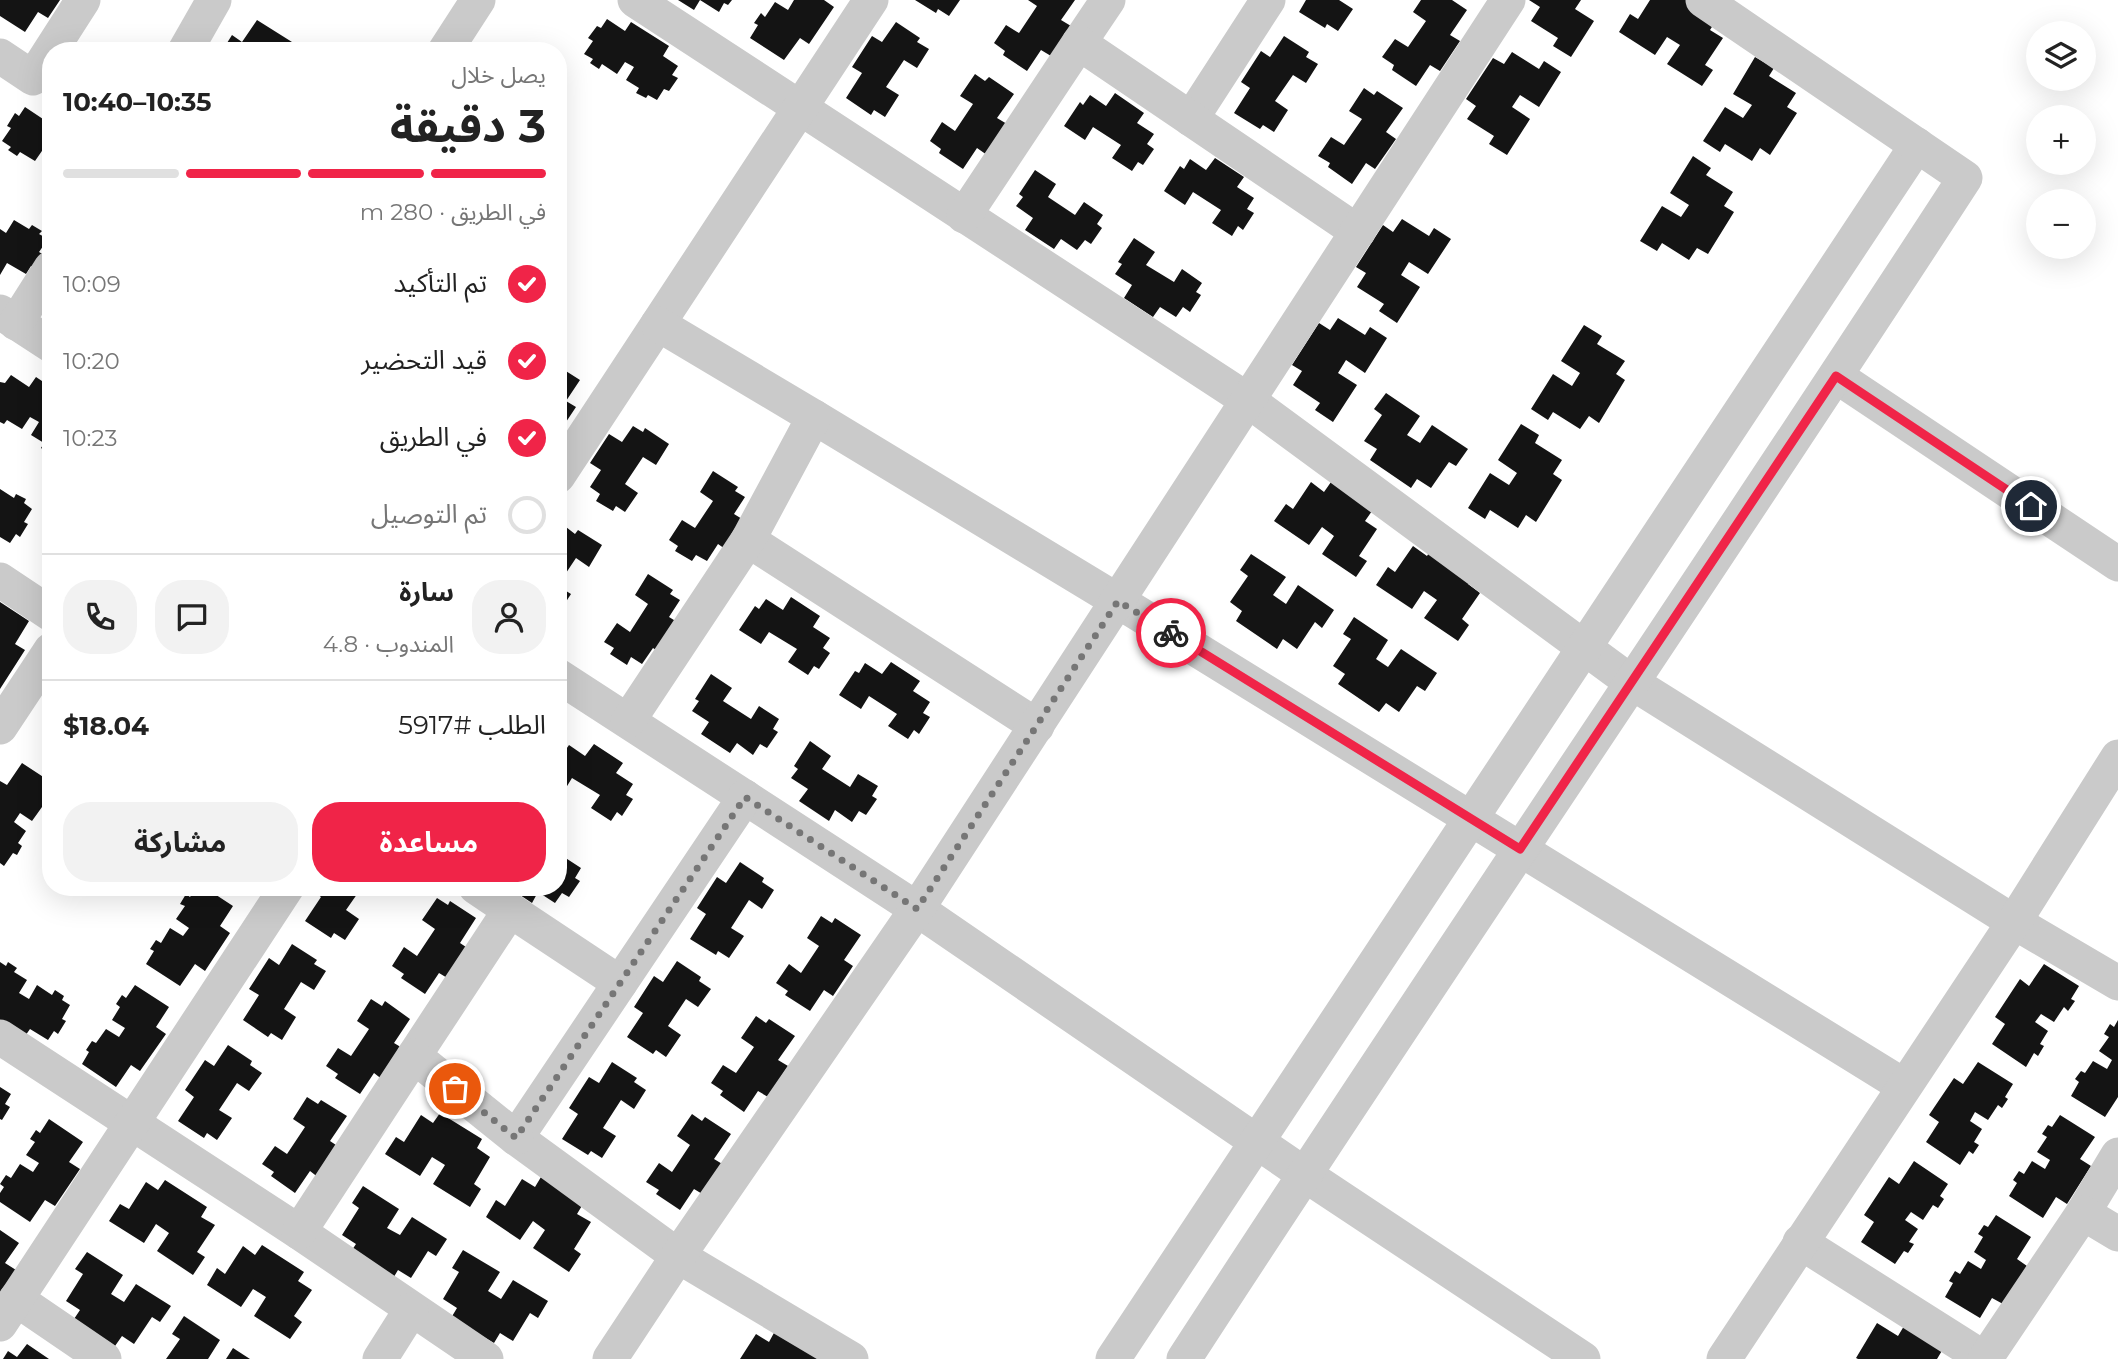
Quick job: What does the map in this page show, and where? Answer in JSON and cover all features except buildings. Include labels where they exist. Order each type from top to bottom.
[{"type":"street","points":[[62,42],[83,0]]},
{"type":"street","points":[[190,42],[214,0]]},
{"type":"street","points":[[451,42],[478,0]]},
{"type":"street","points":[[635,0],[1248,401],[1631,682],[2014,922],[2118,983]]},
{"type":"street","points":[[567,462],[871,0]]},
{"type":"street","points":[[964,216],[1108,0]]},
{"type":"street","points":[[1191,119],[1268,0]]},
{"type":"street","points":[[610,1359],[917,909],[1508,0]]},
{"type":"street","points":[[1184,1359],[1965,178],[1703,0]]},
{"type":"street","points":[[1079,43],[1358,232]]},
{"type":"street","points":[[0,56],[42,84]]},
{"type":"street","points":[[1113,1359],[1917,145]]},
{"type":"street","points":[[42,278],[8,318],[42,339]]},
{"type":"street","points":[[658,324],[1118,601],[1904,1086]]},
{"type":"street","points":[[1836,376],[2118,564]]},
{"type":"street","points":[[628,721],[748,540],[814,416]]},
{"type":"street","points":[[748,540],[1037,726]]},
{"type":"street","points":[[0,580],[42,608]]},
{"type":"street","points":[[0,727],[42,664]]},
{"type":"street","points":[[567,682],[917,909],[1304,1174],[1583,1359]]},
{"type":"street","points":[[1724,1359],[2014,922],[2118,757]]},
{"type":"street","points":[[516,1138],[745,797]]},
{"type":"street","points":[[104,1359],[8,1311],[281,896]]},
{"type":"street","points":[[489,896],[620,983]]},
{"type":"street","points":[[299,1233],[510,910]]},
{"type":"street","points":[[0,1037],[486,1359]]},
{"type":"street","points":[[414,1056],[516,1138],[678,1256],[851,1359]]},
{"type":"street","points":[[1800,1242],[1985,1359],[2083,1213],[2118,1155]]},
{"type":"street","points":[[2083,1213],[2118,1234]]},
{"type":"street","points":[[380,1359],[411,1310]]},
{"type":"way so far","points":[[455,1089],[516,1138],[745,797],[917,909],[1118,601],[1171,633]]},
{"type":"route","points":[[1171,633],[1520,849],[1836,376],[2031,506]]}]
